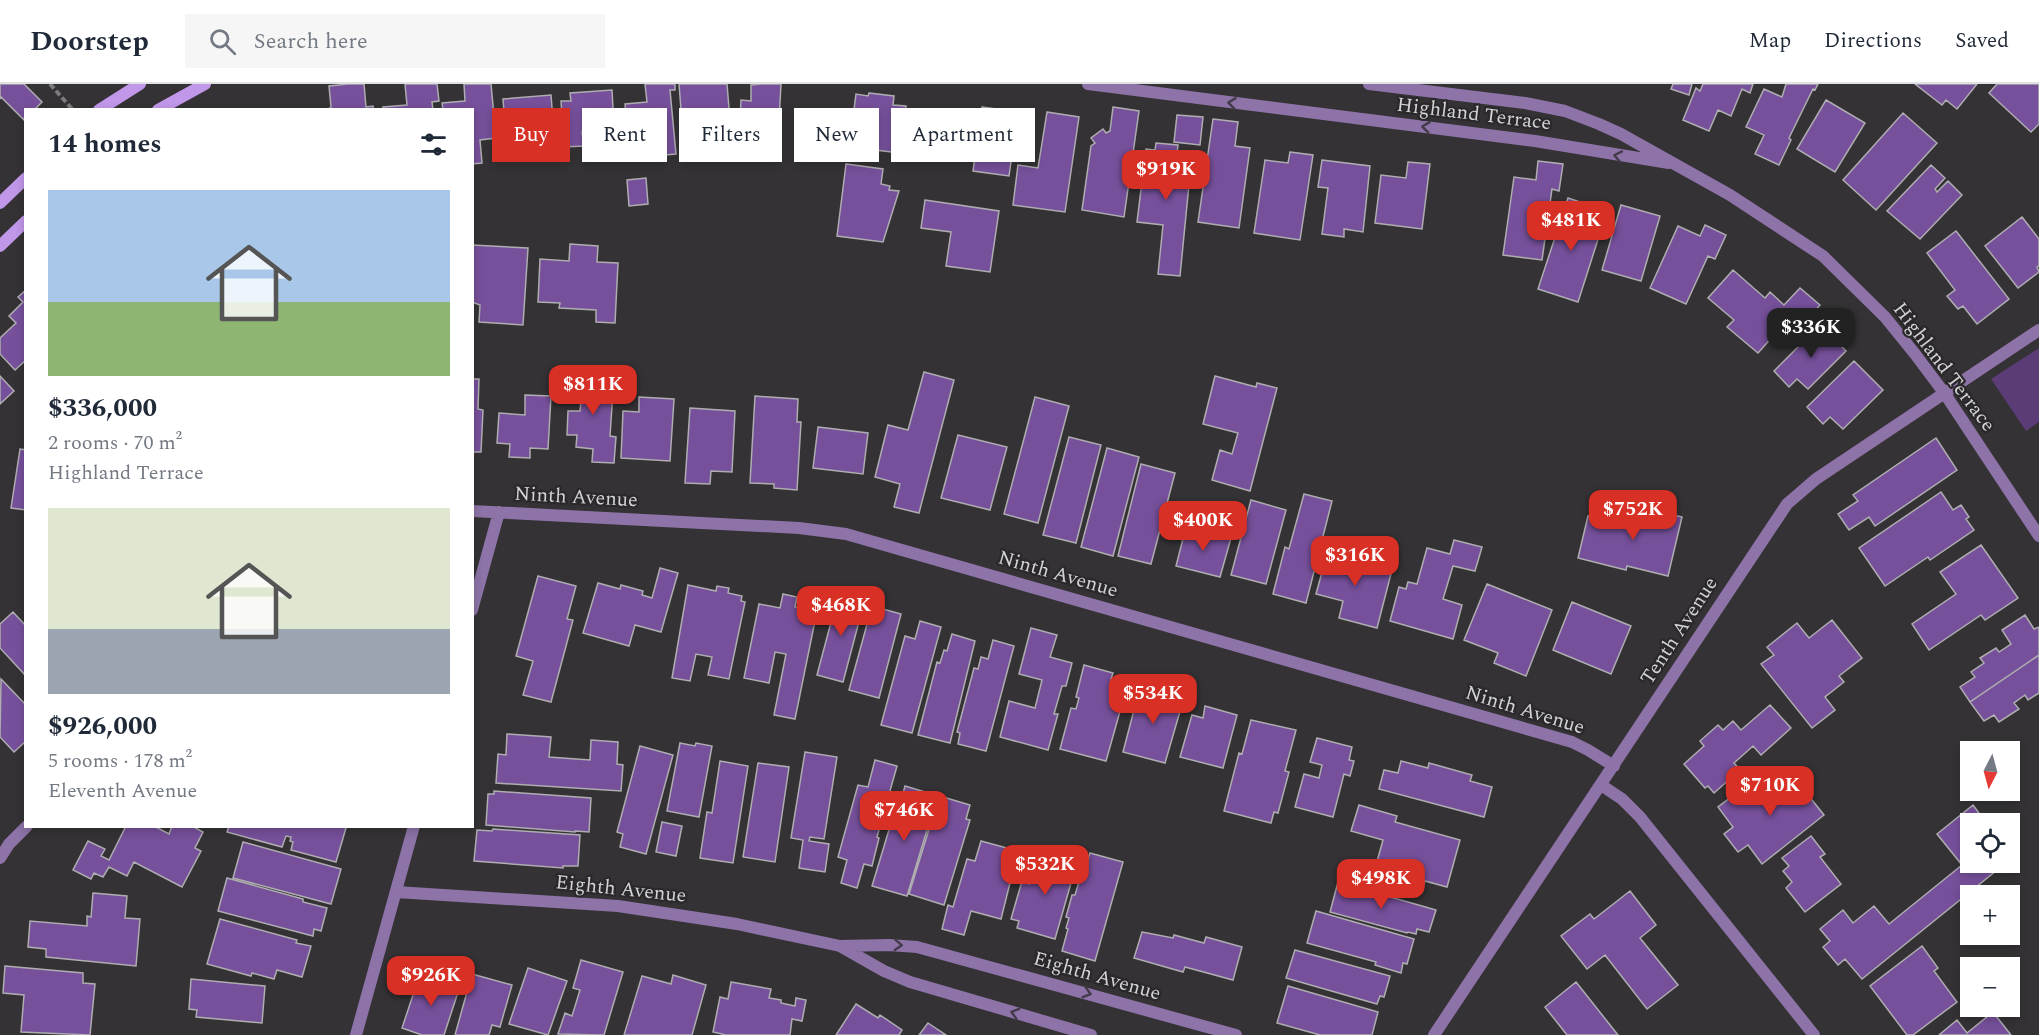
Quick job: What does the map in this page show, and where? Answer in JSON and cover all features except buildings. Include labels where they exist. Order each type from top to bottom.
[{"type":"main road","points":[[102,108],[140,84]]},
{"type":"main road","points":[[162,108],[205,84]]},
{"type":"main road","points":[[0,203],[24,180]]},
{"type":"main road","points":[[0,246],[24,223]]},
{"type":"street","name":"Highland Terrace","points":[[1088,84],[1535,141],[1676,164]]},
{"type":"street","name":"Highland Terrace","points":[[1369,84],[1525,103],[1565,111],[1622,134],[1676,164],[1740,201],[1823,256],[1885,317],[1945,394],[2039,536]]},
{"type":"street","name":"Tenth Avenue","points":[[1434,1035],[1793,496],[2039,330]]},
{"type":"street","name":"Ninth Avenue","points":[[474,511],[799,528],[846,534],[1572,742],[1614,766]]},
{"type":"street","points":[[474,603],[499,513]]},
{"type":"street","points":[[1601,785],[1622,799],[1640,817],[1814,1035]]},
{"type":"street","points":[[0,858],[9,844],[25,828]]},
{"type":"street","points":[[356,1035],[413,828]]},
{"type":"street","name":"Eighth Avenue","points":[[396,892],[588,903],[737,924],[840,946],[889,945],[929,950],[1236,1035]]},
{"type":"street","name":"Eighth Avenue","points":[[840,946],[884,971],[910,982],[1091,1035]]},
{"type":"path","points":[[50,84],[71,108]]},
{"type":"shaded area","points":[[2039,348],[2039,422],[2026,431],[1991,379]]}]
